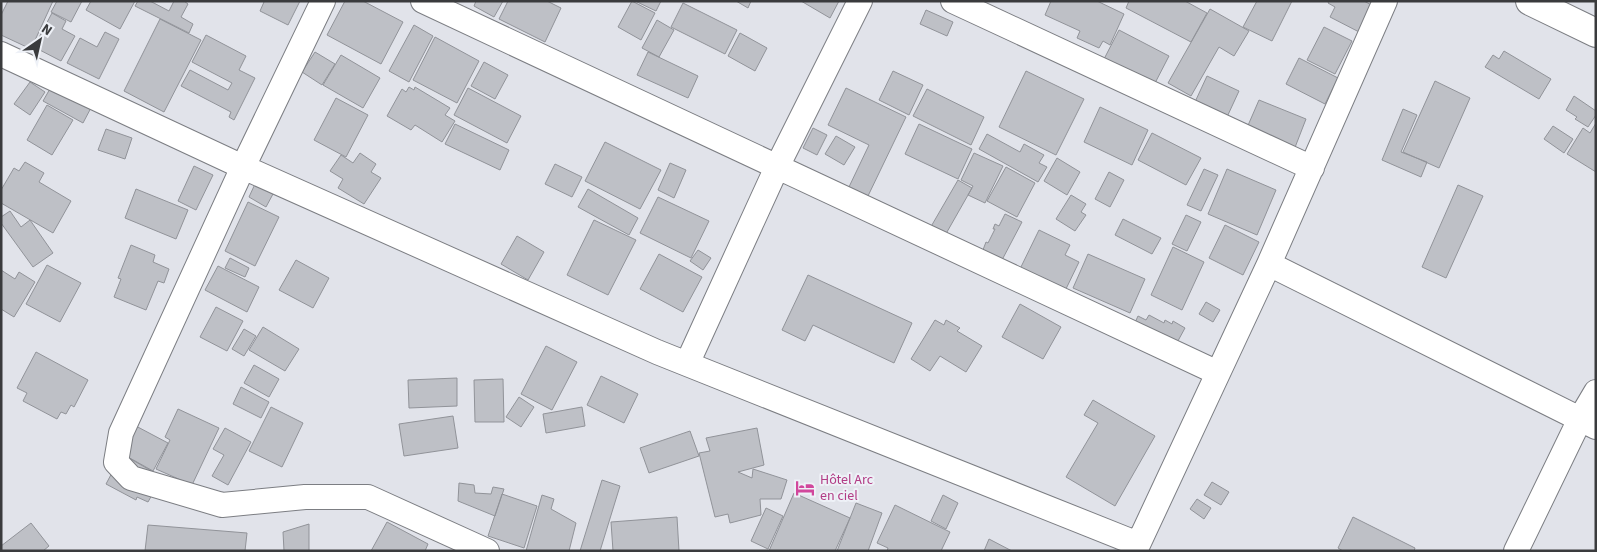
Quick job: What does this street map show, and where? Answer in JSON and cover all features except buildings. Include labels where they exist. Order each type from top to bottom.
[{"type":"main road","points":[[1530,1],[1596,33]]},
{"type":"street","points":[[323,1],[243,167],[121,433],[116,462],[131,478],[222,505],[305,497],[368,497],[487,551]]},
{"type":"street","points":[[423,1],[1218,373]]},
{"type":"street","points":[[687,364],[777,167],[860,1]]},
{"type":"street","points":[[953,1],[1312,168]]},
{"type":"street","points":[[1,54],[243,167],[687,364],[1136,547],[1269,264],[1385,1]]},
{"type":"street","points":[[1269,264],[1588,423]]},
{"type":"street","points":[[1516,551],[1588,423],[1596,392]]},
{"type":"place","name":"Hôtel Arc en ciel","points":[[805,488]]}]
